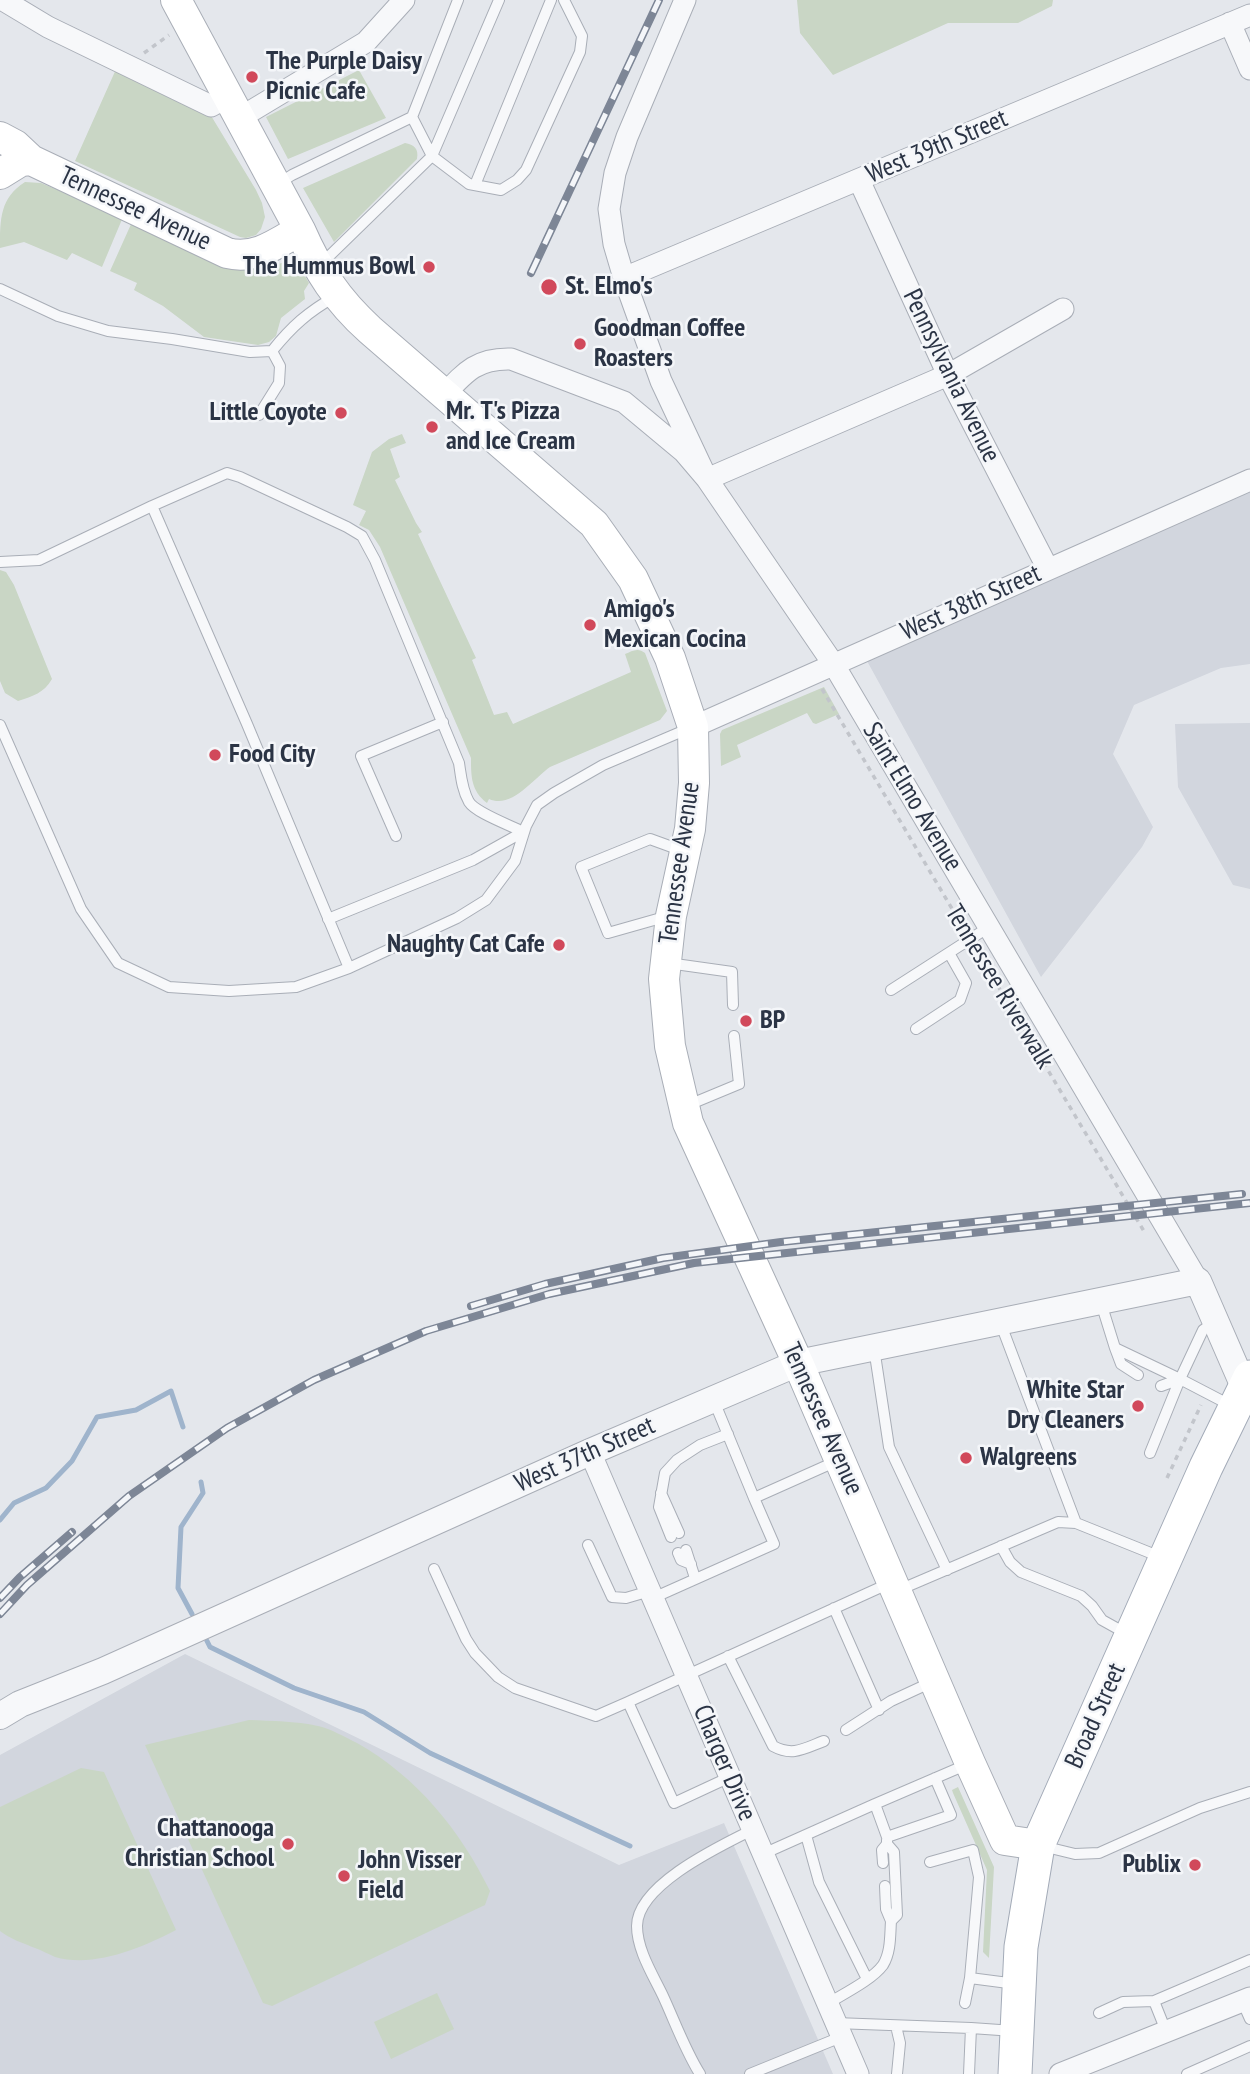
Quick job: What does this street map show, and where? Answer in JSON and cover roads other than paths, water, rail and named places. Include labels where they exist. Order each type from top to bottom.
[{"type":"main road","points":[[176,0],[299,230]]},
{"type":"main road","name":"Tennessee Avenue","points":[[0,137],[15,145],[31,160],[227,253],[246,256],[255,254],[299,230],[336,296],[370,330],[598,529],[633,579],[670,658],[693,727],[694,783],[690,829],[671,916],[664,979],[670,1046],[688,1124],[798,1363],[1005,1840],[1038,1845]]},
{"type":"main road","points":[[0,174],[21,161],[31,160]]},
{"type":"main road","name":"Broad Street","points":[[1015,2074],[1021,1947],[1038,1845],[1237,1394]]},
{"type":"street","points":[[3,0],[48,27],[211,106],[233,108],[366,42],[404,0]]},
{"type":"street","points":[[685,0],[626,137],[615,173],[609,209],[614,244],[624,278],[661,381],[706,479],[948,375],[1063,309]]},
{"type":"street","points":[[1240,19],[1250,69]]},
{"type":"street","name":"West 39th Street","points":[[624,278],[1240,19]]},
{"type":"street","name":"Pennsylvania Avenue","points":[[859,180],[948,375],[1048,569]]},
{"type":"street","name":"Saint Elmo Avenue","points":[[444,395],[466,372],[481,363],[511,359],[624,402],[684,452],[706,479],[989,927],[1198,1282],[1216,1321],[1237,1394]]},
{"type":"street","name":"West 38th Street","points":[[693,727],[1250,480]]},
{"type":"street","name":"West 37th Street","points":[[0,1716],[20,1704],[103,1671],[590,1452],[798,1363],[1198,1282]]},
{"type":"street","name":"Charger Drive","points":[[590,1452],[858,2074]]},
{"type":"street","points":[[1060,2074],[1166,2032],[1247,2006]]},
{"type":"lane","points":[[274,186],[412,117],[458,0]]},
{"type":"lane","points":[[318,267],[432,156],[499,0]]},
{"type":"lane","points":[[475,185],[551,0]]},
{"type":"lane","points":[[412,117],[432,156],[469,184],[501,190],[517,180],[526,170],[580,52],[582,36],[564,0]]},
{"type":"lane","points":[[0,289],[58,316],[108,331],[172,338],[250,352],[272,351],[308,312],[336,296]]},
{"type":"lane","points":[[259,415],[279,383],[280,366],[272,351]]},
{"type":"lane","points":[[0,562],[39,560],[228,473],[362,536],[393,601],[443,722],[459,763],[461,781],[470,803],[523,832]]},
{"type":"lane","points":[[152,506],[245,717],[349,968]]},
{"type":"lane","points":[[396,836],[361,756],[443,722]]},
{"type":"lane","points":[[0,725],[80,909],[118,963],[169,987],[229,991],[296,987],[349,968],[457,918],[486,900],[515,860],[523,832],[537,805],[603,765],[693,727]]},
{"type":"lane","points":[[328,919],[473,860],[523,832]]},
{"type":"lane","points":[[671,916],[608,933],[581,867],[650,839],[685,852]]},
{"type":"lane","points":[[891,990],[989,927]]},
{"type":"lane","points":[[916,1029],[960,1000],[964,993],[966,983],[949,953]]},
{"type":"lane","points":[[666,963],[732,972],[733,1006]]},
{"type":"lane","points":[[684,1107],[739,1084],[734,1036]]},
{"type":"lane","points":[[1101,1301],[1121,1364],[1138,1375]]},
{"type":"lane","points":[[1150,1453],[1203,1330],[1216,1321]]},
{"type":"lane","points":[[999,1322],[1076,1523]]},
{"type":"lane","points":[[874,1348],[889,1447],[947,1570]]},
{"type":"lane","points":[[1115,1348],[1180,1379],[1237,1394]]},
{"type":"lane","points":[[1161,1386],[1180,1379]]},
{"type":"lane","points":[[588,1545],[612,1597],[626,1598],[651,1595],[774,1544],[714,1399]]},
{"type":"lane","points":[[675,1535],[659,1507],[665,1473],[677,1460],[700,1445],[728,1434]]},
{"type":"lane","points":[[754,1499],[840,1460]]},
{"type":"lane","points":[[434,1569],[466,1639],[475,1653],[498,1677],[515,1688],[596,1716],[834,1608],[947,1570],[1058,1522],[1076,1523],[1165,1559]]},
{"type":"lane","points":[[1000,1546],[1010,1562],[1021,1572],[1081,1596],[1102,1620],[1131,1636]]},
{"type":"lane","points":[[682,1552],[681,1560],[691,1564],[695,1578]]},
{"type":"lane","points":[[834,1608],[879,1710]]},
{"type":"lane","points":[[728,1656],[774,1746],[792,1753],[824,1741]]},
{"type":"lane","points":[[846,1730],[891,1701],[935,1681]]},
{"type":"lane","points":[[628,1702],[674,1803],[730,1777]]},
{"type":"lane","points":[[763,1854],[970,1763]]},
{"type":"lane","points":[[883,1863],[882,1850],[887,1840],[951,1815],[935,1778]]},
{"type":"lane","points":[[1038,1845],[1075,1854],[1099,1853],[1200,1808],[1250,1791]]},
{"type":"lane","points":[[875,1804],[894,1852],[897,1915],[891,1921]]},
{"type":"lane","points":[[699,2074],[642,1950],[637,1927],[640,1908],[657,1888],[695,1860],[752,1830]]},
{"type":"lane","points":[[806,1835],[819,1882],[867,1979]]},
{"type":"lane","points":[[930,1862],[973,1850],[979,1877],[970,1978],[965,2003]]},
{"type":"lane","points":[[750,2074],[834,2021],[867,1979],[883,1965],[890,1946],[891,1921],[886,1909],[886,1886]]},
{"type":"lane","points":[[1099,2013],[1123,2002],[1154,2001],[1250,1960]]},
{"type":"lane","points":[[970,1978],[1019,1984]]},
{"type":"lane","points":[[1154,2001],[1166,2032]]},
{"type":"lane","points":[[834,2021],[1017,2031]]},
{"type":"lane","points":[[897,2026],[900,2043],[897,2074]]},
{"type":"lane","points":[[969,2074],[971,2028]]},
{"type":"lane","points":[[1187,2074],[1250,2046]]},
{"type":"waterway","points":[[0,1520],[14,1503],[46,1488],[72,1461],[97,1417],[136,1410],[171,1391],[183,1427]]},
{"type":"waterway","points":[[192,1614],[178,1588],[181,1527],[203,1493],[201,1482]]},
{"type":"waterway","points":[[207,1641],[210,1647],[294,1688],[364,1712],[430,1753],[630,1846]]},
{"type":"railway","points":[[531,273],[659,0]]},
{"type":"railway","points":[[471,1306],[545,1284],[663,1258],[781,1242],[1242,1194]]},
{"type":"railway","points":[[0,1614],[27,1585],[129,1496],[227,1428],[314,1380],[426,1331],[549,1294],[694,1263],[1250,1203]]},
{"type":"railway","points":[[0,1598],[72,1532]]},
{"type":"place","name":"The Purple Daisy Picnic Cafe","points":[[252,77]]},
{"type":"place","name":"The Hummus Bowl","points":[[429,267]]},
{"type":"place","name":"St. Elmo's","points":[[549,287]]},
{"type":"place","name":"Goodman Coffee Roasters","points":[[580,344]]},
{"type":"place","name":"Little Coyote","points":[[341,413]]},
{"type":"place","name":"Mr. T's Pizza and Ice Cream","points":[[432,427]]},
{"type":"place","name":"Amigo's Mexican Cocina","points":[[590,625]]},
{"type":"place","name":"Food City","points":[[215,755]]},
{"type":"place","name":"Naughty Cat Cafe","points":[[559,945]]},
{"type":"place","name":"BP","points":[[746,1021]]},
{"type":"place","name":"White Star Dry Cleaners","points":[[1138,1406]]},
{"type":"place","name":"Walgreens","points":[[966,1458]]},
{"type":"place","name":"Chattanooga Christian School","points":[[288,1844]]},
{"type":"place","name":"Publix","points":[[1195,1865]]},
{"type":"place","name":"John Visser Field","points":[[344,1876]]}]
